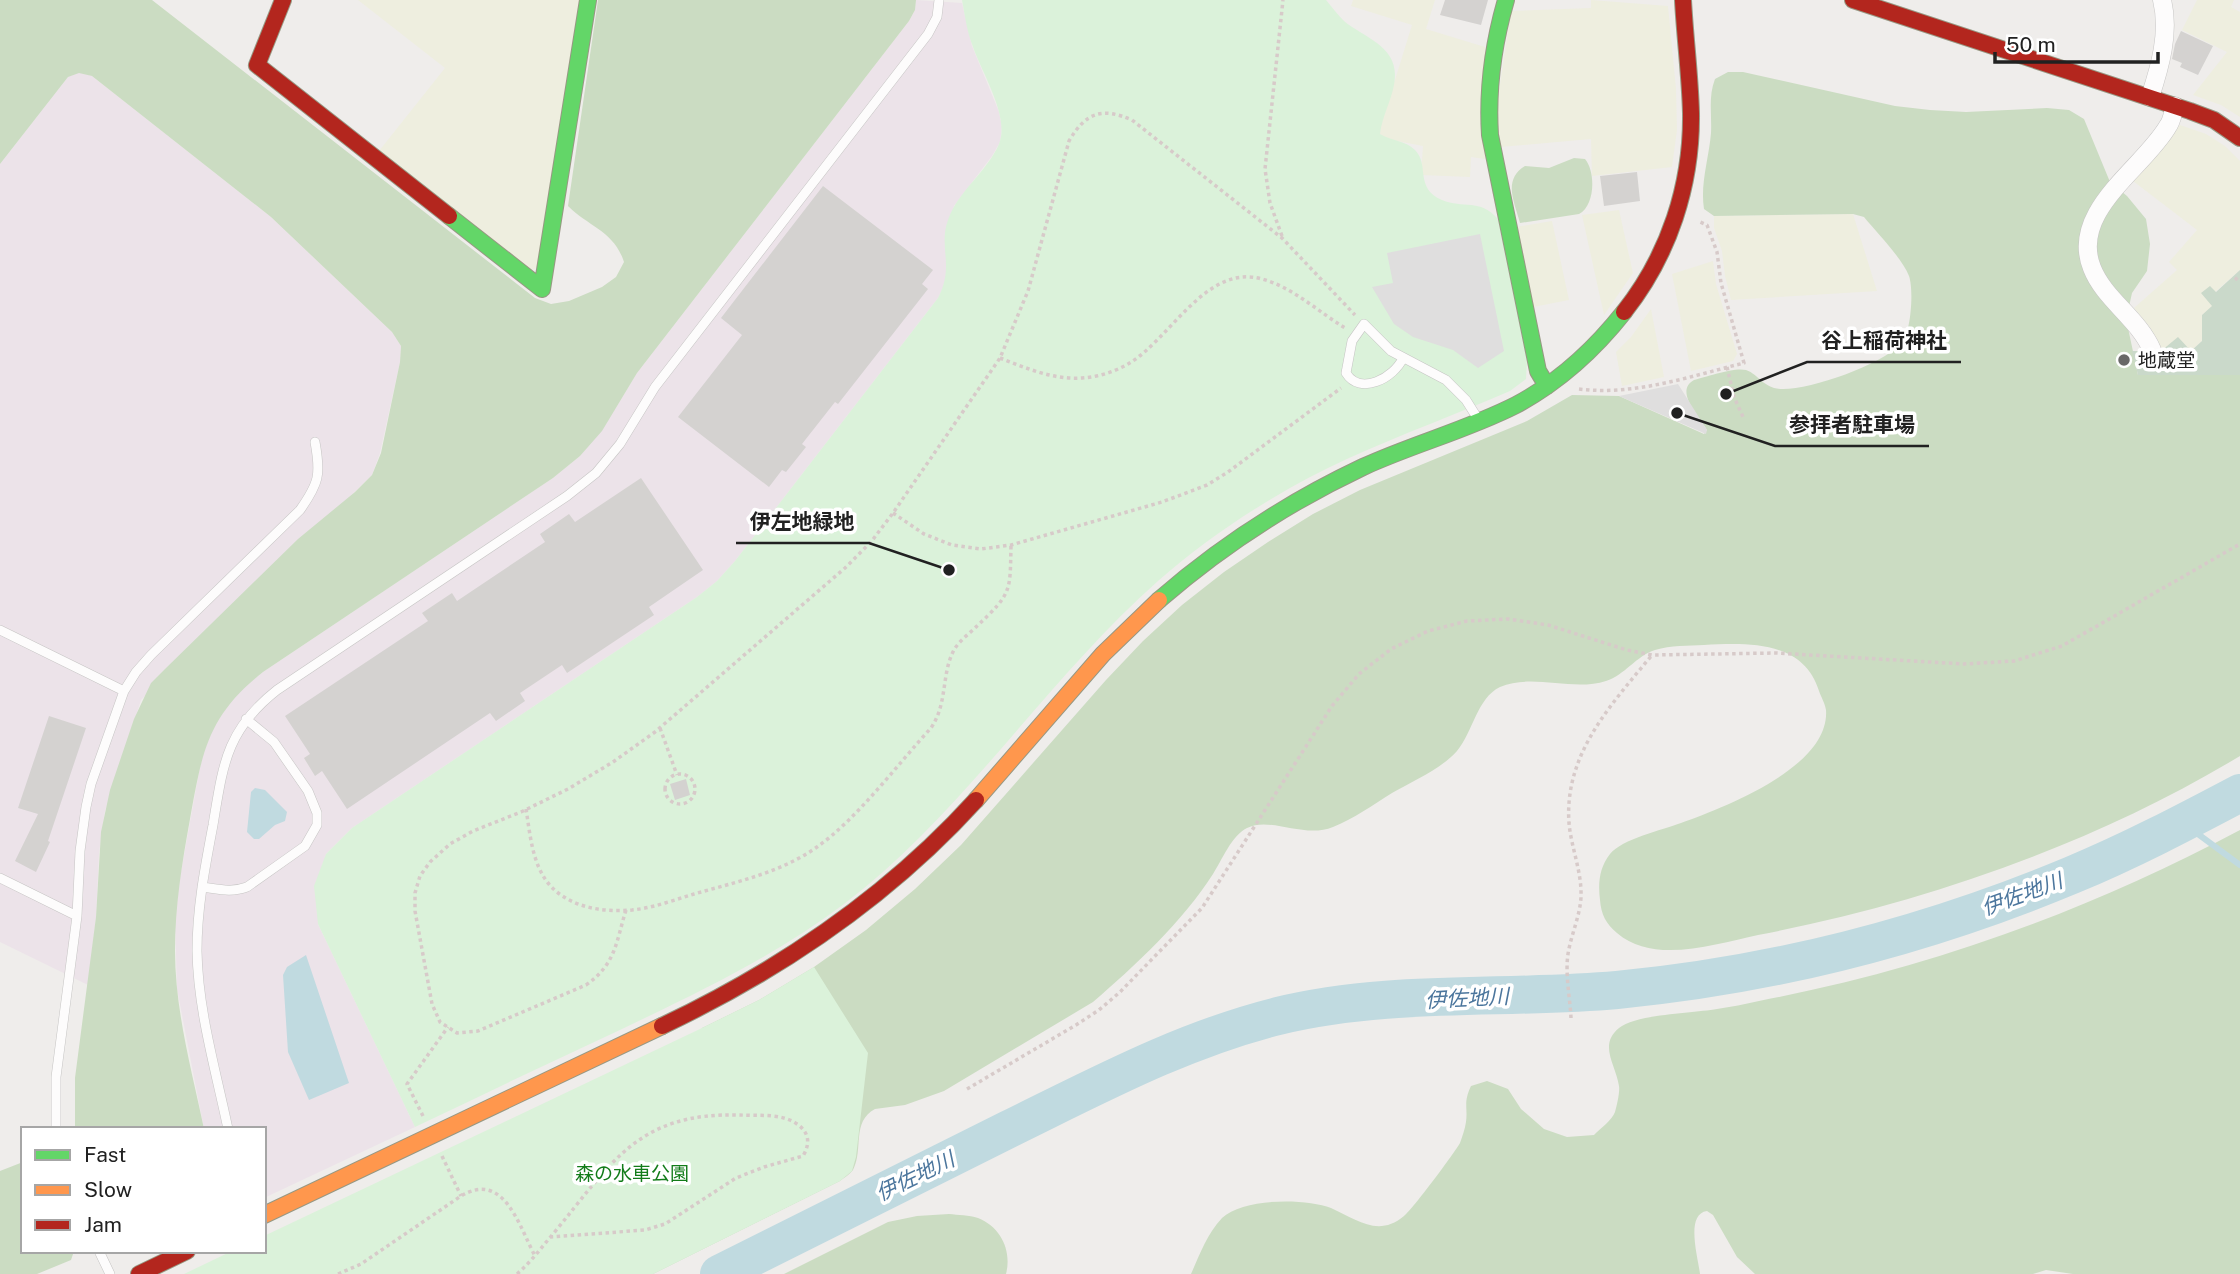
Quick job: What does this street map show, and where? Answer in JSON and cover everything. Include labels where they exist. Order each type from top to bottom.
[{"type":"street","points":[[283,0],[257,65],[541,289],[588,0]]},
{"type":"street","points":[[1506,0],[1490,65],[1490,135],[1538,371],[1547,386]]},
{"type":"street","points":[[266,1213],[693,1011],[750,983],[803,951],[854,914],[947,831],[1129,627],[1212,557],[1268,519],[1340,479],[1517,404],[1547,386],[1586,355],[1616,324],[1641,290],[1661,253],[1676,214],[1686,172],[1691,130],[1682,0]]},
{"type":"street","points":[[1853,0],[2150,97],[2214,120],[2240,138]]},
{"type":"street","points":[[2150,97],[2164,38],[2165,15],[2162,0]]},
{"type":"street","points":[[2152,351],[2142,331],[2104,288],[2092,267],[2087,244],[2094,219],[2107,198],[2169,126],[2175,106]]},
{"type":"street","points":[[139,1274],[183,1253]]},
{"type":"lane","points":[[228,1127],[200,986],[198,919],[226,756],[234,737],[260,703],[276,690],[555,504],[596,473],[620,444],[655,387],[928,34],[937,18],[939,0]]},
{"type":"lane","points":[[1403,358],[1393,373],[1359,385],[1351,381],[1346,373],[1354,335],[1364,324],[1391,351],[1446,380],[1466,400],[1479,421]]},
{"type":"lane","points":[[56,1127],[56,1077],[77,916],[80,851],[86,807],[95,772],[124,691],[151,655],[300,510],[314,490],[320,466],[315,442]]},
{"type":"lane","points":[[0,630],[124,691]]},
{"type":"lane","points":[[202,887],[237,891],[247,887],[305,846],[317,825],[317,813],[308,791],[274,742],[246,719]]},
{"type":"lane","points":[[0,878],[77,916]]},
{"type":"lane","points":[[100,1253],[110,1274]]},
{"type":"path","points":[[1282,238],[1270,203],[1265,169],[1283,0]]},
{"type":"path","points":[[626,910],[612,956],[602,974],[586,985],[478,1031],[457,1033],[440,1022],[432,1004],[415,911],[415,893],[420,876],[430,862],[450,844],[568,789],[613,762],[660,728],[845,568],[871,542],[1000,358],[1028,291],[1069,141],[1079,124],[1096,114],[1115,112],[1132,120],[1282,238],[1348,307]]},
{"type":"path","points":[[1561,375],[1570,387],[1619,391],[1744,363],[1721,283],[1715,245],[1707,225],[1676,214]]},
{"type":"path","points":[[2235,279],[2240,275]]},
{"type":"path","points":[[1000,358],[1057,377],[1081,378],[1106,374],[1128,364],[1148,349],[1202,295],[1219,283],[1239,277],[1260,278],[1279,286],[1354,335]]},
{"type":"path","points":[[1727,367],[1734,397],[1744,419]]},
{"type":"path","points":[[893,513],[924,534],[952,545],[981,549],[1011,545],[1173,499],[1207,485],[1228,472],[1351,381]]},
{"type":"path","points":[[967,1089],[1099,1010],[1186,925],[1215,889],[1332,706],[1359,674],[1391,649],[1428,631],[1467,621],[1508,619],[1548,625],[1627,650],[1652,655],[1776,653],[1964,664],[2014,661],[2062,646],[2240,544]]},
{"type":"path","points":[[526,810],[533,853],[542,876],[559,894],[580,906],[626,910],[660,904],[761,875],[790,863],[841,828],[938,717],[954,650],[998,607],[1009,589],[1011,545]]},
{"type":"path","points":[[1571,1018],[1568,956],[1581,897],[1569,822],[1570,795],[1576,768],[1600,719],[1652,655]]},
{"type":"path","points":[[660,728],[677,775]]},
{"type":"path","points":[[683,774],[691,778],[695,785],[695,793],[685,804],[670,801],[666,794],[665,786],[669,779],[677,775],[683,774]]},
{"type":"path","points":[[424,1118],[407,1084],[448,1027]]},
{"type":"path","points":[[517,1274],[617,1157],[640,1138],[666,1124],[695,1116],[771,1116],[792,1121],[807,1135],[809,1146],[803,1156],[736,1178],[665,1224],[645,1230],[550,1237]]},
{"type":"path","points":[[438,1148],[461,1196]]},
{"type":"path","points":[[338,1274],[361,1264],[461,1196],[477,1189],[489,1189],[507,1202],[535,1256]]},
{"type":"shaded area","points":[[358,0],[579,0],[537,268],[531,270],[379,151],[445,68]]},
{"type":"shaded area","points":[[916,0],[962,3],[972,46],[999,112],[1002,127],[1000,142],[992,156],[954,206],[945,242],[948,267],[945,284],[938,298],[717,581],[352,828],[326,854],[318,924],[415,1127],[266,1197],[266,1127],[204,1127],[177,989],[175,918],[179,883],[204,749],[214,726],[244,687],[263,672],[553,478],[580,456],[617,406],[637,373],[915,10]]},
{"type":"shaded area","points":[[1353,0],[1435,0],[1426,29],[1485,47],[1485,159],[1471,157],[1470,177],[1421,175],[1423,146],[1387,139],[1380,134],[1412,25],[1351,6]]},
{"type":"shaded area","points":[[1591,0],[1668,6],[1676,89],[1677,130],[1672,167],[1592,176],[1591,139],[1500,147],[1496,111],[1511,11],[1591,8]]},
{"type":"shaded area","points":[[2197,0],[2234,0],[2231,7],[2240,12],[2240,117],[2221,105],[2193,95],[2227,52],[2182,30]]},
{"type":"shaded area","points":[[79,72],[92,76],[271,217],[392,332],[401,346],[400,362],[380,453],[372,475],[141,700],[105,811],[88,985],[0,942],[0,164],[68,77]]},
{"type":"shaded area","points":[[2180,125],[2206,134],[2225,146],[2240,161],[2240,270],[2215,292],[2202,293],[2213,306],[2202,315],[2202,341],[2191,351],[2161,351],[2149,326],[2134,308],[2177,270],[2169,262],[2197,230],[2133,181]]},
{"type":"shaded area","points":[[1619,210],[1633,273],[1604,315],[1582,215]]},
{"type":"shaded area","points":[[1853,214],[1877,291],[1731,300],[1722,251],[1714,228],[1714,216]]},
{"type":"shaded area","points":[[1552,221],[1569,300],[1533,307],[1516,227]]},
{"type":"shaded area","points":[[1480,234],[1504,351],[1478,368],[1453,350],[1413,337],[1394,324],[1372,287],[1393,283],[1387,253]]},
{"type":"shaded area","points":[[1713,261],[1716,284],[1737,354],[1733,361],[1691,371],[1672,274]]},
{"type":"shaded area","points":[[1651,309],[1664,377],[1622,386],[1616,352],[1631,337]]},
{"type":"shaded area","points":[[1678,384],[1707,430],[1706,434],[1619,396]]},
{"type":"green space","points":[[0,0],[152,0],[535,298],[551,304],[569,301],[602,287],[616,277],[624,262],[620,252],[607,236],[568,206],[598,0],[916,0],[915,10],[909,21],[637,373],[602,431],[580,456],[553,478],[263,672],[244,688],[218,720],[204,755],[194,796],[175,934],[181,1018],[204,1127],[75,1127],[75,1078],[96,917],[101,832],[110,790],[134,719],[151,683],[298,539],[372,475],[381,453],[401,346],[392,332],[271,217],[92,76],[79,73],[68,77],[0,164]]},
{"type":"green space","points":[[962,0],[1326,0],[1344,21],[1384,49],[1394,65],[1391,97],[1380,134],[1407,144],[1415,150],[1422,162],[1425,183],[1433,195],[1450,203],[1485,208],[1498,219],[1527,361],[1526,379],[1510,391],[1369,449],[1298,483],[1202,545],[1158,581],[1117,620],[928,829],[887,868],[818,923],[764,957],[708,987],[415,1127],[318,924],[314,886],[326,854],[352,828],[717,581],[938,298],[945,276],[945,230],[948,220],[959,200],[994,154],[1001,133],[998,108],[971,41]]},
{"type":"green space","points":[[1728,72],[1743,72],[1895,106],[1966,112],[2047,108],[2069,110],[2084,119],[2110,182],[2127,196],[2146,219],[2150,244],[2147,271],[2132,293],[2128,311],[2128,328],[2138,375],[2240,375],[2240,756],[2127,817],[2067,843],[1945,888],[1821,922],[1704,947],[1667,950],[1632,943],[1607,922],[1602,910],[1599,888],[1601,870],[1606,859],[1623,844],[1723,807],[1772,782],[1793,767],[1811,749],[1823,731],[1826,710],[1811,674],[1800,662],[1787,654],[1772,648],[1738,644],[1667,647],[1655,650],[1613,678],[1593,684],[1512,683],[1492,692],[1457,751],[1443,763],[1355,816],[1322,830],[1311,831],[1266,824],[1242,831],[1188,909],[1142,958],[1093,1002],[944,1091],[905,1105],[875,1109],[868,1114],[860,1128],[853,1170],[840,1181],[653,1274],[702,1028],[759,1000],[814,967],[866,930],[915,889],[961,845],[1143,641],[1182,605],[1224,572],[1313,514],[1360,490],[1527,421],[1572,395],[1619,396],[1704,434],[1707,430],[1687,397],[1688,385],[1694,380],[1741,369],[1751,372],[1771,387],[1796,388],[1862,367],[1901,344],[1911,312],[1909,276],[1895,254],[1864,217],[1853,214],[1714,216],[1704,209],[1703,190],[1711,133],[1712,92],[1715,79]]},
{"type":"green space","points":[[1574,158],[1585,159],[1591,172],[1591,197],[1584,210],[1579,214],[1520,223],[1512,192],[1514,178],[1518,172],[1525,166],[1549,168]]},
{"type":"green space","points":[[2240,270],[2240,375],[2138,375],[2132,351],[2161,351],[2178,337],[2191,351],[2202,341],[2202,315],[2212,306],[2201,293],[2210,286],[2216,292]]},
{"type":"green space","points":[[2240,830],[2240,1274],[2073,1274],[2046,1270],[2033,1274],[1755,1274],[1737,1257],[1713,1215],[1707,1211],[1700,1214],[1696,1220],[1694,1237],[1700,1274],[1191,1274],[1204,1244],[1217,1224],[1232,1211],[1244,1207],[1291,1201],[1320,1205],[1376,1226],[1385,1226],[1404,1216],[1460,1143],[1466,1125],[1466,1101],[1471,1086],[1487,1081],[1508,1089],[1521,1109],[1544,1129],[1567,1137],[1594,1135],[1615,1112],[1619,1089],[1609,1048],[1613,1035],[1627,1023],[1823,988],[1946,954],[2006,934],[2124,887]]},
{"type":"green space","name":"森の水車公園","points":[[814,967],[868,1053],[852,1171],[840,1181],[653,1274],[184,1274],[228,1253],[266,1253],[266,1235],[759,1000]]},
{"type":"green space","points":[[21,1163],[21,1253],[73,1253],[71,1260],[37,1274],[0,1274],[0,1171]]},
{"type":"green space","points":[[949,1214],[978,1218],[993,1227],[1006,1249],[1006,1274],[784,1274],[888,1222],[917,1216]]},
{"type":"water","points":[[255,788],[265,790],[287,812],[285,821],[275,825],[259,839],[254,839],[247,832],[251,792]]},
{"type":"water","points":[[306,955],[349,1083],[309,1100],[288,1052],[283,975],[287,967]]},
{"type":"building","points":[[1445,0],[1488,0],[1481,25],[1440,15]]},
{"type":"building","points":[[2181,31],[2213,46],[2198,75],[2180,67],[2182,63],[2172,59]]},
{"type":"building","points":[[1637,172],[1640,201],[1604,206],[1600,176]]},
{"type":"building","points":[[823,186],[933,270],[922,284],[928,289],[838,404],[835,402],[802,444],[806,447],[786,472],[782,470],[769,487],[678,417],[742,335],[721,318]]},
{"type":"building","points":[[641,478],[703,570],[649,607],[654,615],[567,673],[562,665],[520,693],[525,701],[496,721],[490,713],[347,809],[322,771],[315,776],[304,758],[310,754],[285,716],[428,621],[422,613],[452,593],[457,601],[545,542],[540,534],[569,514],[575,522]]},
{"type":"building","points":[[49,716],[86,728],[48,841],[50,842],[36,872],[15,861],[38,814],[18,808]]},
{"type":"building","points":[[686,779],[690,795],[675,800],[670,784]]},
{"type":"waterway","name":"伊佐地川","points":[[719,1274],[1107,1081],[1174,1051],[1242,1026],[1278,1016],[1362,1002],[1617,990],[1792,963],[1906,934],[2018,897],[2115,856],[2240,793]]},
{"type":"waterway","points":[[2183,823],[2240,865]]},
{"type":"traffic: fast","points":[[449,216],[542,289],[588,0]]},
{"type":"traffic: fast","points":[[1506,0],[1492,67],[1490,135],[1538,371],[1547,386]]},
{"type":"traffic: fast","points":[[1159,600],[1231,543],[1309,495],[1363,467],[1478,422],[1532,396],[1575,364],[1624,312]]},
{"type":"traffic: slow","points":[[976,800],[1103,654],[1159,600]]},
{"type":"traffic: slow","points":[[266,1214],[662,1026]]},
{"type":"traffic: jam","points":[[283,0],[257,65],[449,216]]},
{"type":"traffic: jam","points":[[1624,312],[1654,267],[1675,218],[1682,193],[1691,113],[1683,0]]},
{"type":"traffic: jam","points":[[1853,0],[2190,111],[2214,120],[2240,138]]},
{"type":"traffic: jam","points":[[662,1026],[748,981],[830,929],[906,869],[976,800]]},
{"type":"traffic: jam","points":[[139,1274],[183,1253]]},
{"type":"place","name":"地蔵堂","points":[[2124,360]]},
{"type":"place","name":"谷上稲荷神社","points":[[1726,394]]},
{"type":"place","name":"参拝者駐車場","points":[[1677,413]]},
{"type":"place","name":"伊左地緑地","points":[[949,570]]}]
